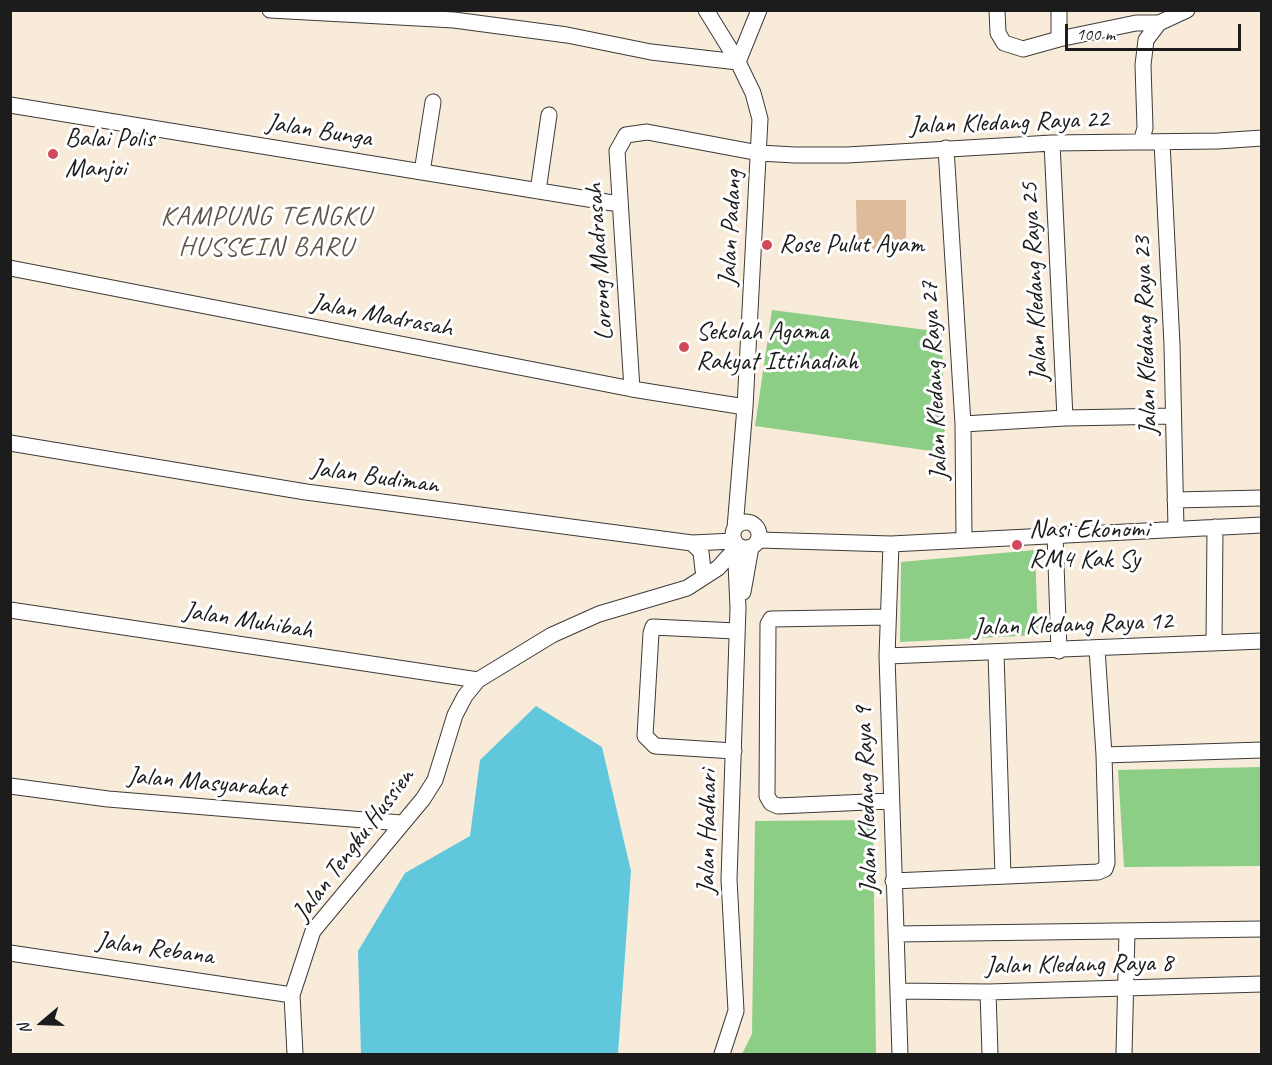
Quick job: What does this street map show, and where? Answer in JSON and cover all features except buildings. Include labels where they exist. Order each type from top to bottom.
[{"type":"street","points":[[270,10],[454,20],[567,35],[651,52],[738,62],[759,10]]},
{"type":"street","name":"Jalan Padang","points":[[706,10],[738,62],[753,93],[760,119],[741,462],[743,542]]},
{"type":"street","points":[[997,10],[998,33],[1004,43],[1013,48],[1023,49],[1136,23],[1159,23],[1187,10]]},
{"type":"street","points":[[1059,10],[1059,39]]},
{"type":"street","points":[[1141,142],[1145,128],[1143,65],[1146,40],[1159,23]]},
{"type":"street","points":[[422,172],[433,102]]},
{"type":"street","name":"Jalan Bunga","points":[[10,105],[619,204]]},
{"type":"street","points":[[538,191],[549,115]]},
{"type":"street","name":"Lorong Madrasah","points":[[632,389],[617,151],[626,135],[647,132],[759,153]]},
{"type":"street","name":"Jalan Kledang Raya 22","points":[[759,153],[847,155],[1052,143],[1262,138]]},
{"type":"street","name":"Jalan Kledang Raya 23","points":[[1162,142],[1176,529]]},
{"type":"street","name":"Jalan Kledang Raya 25","points":[[1052,143],[1065,418]]},
{"type":"street","name":"Jalan Kledang Raya 27","points":[[946,148],[963,424],[964,540]]},
{"type":"street","name":"Jalan Madrasah","points":[[10,268],[632,389],[745,407]]},
{"type":"street","points":[[963,424],[1065,418],[1173,416]]},
{"type":"street","name":"Jalan Budiman","points":[[10,443],[306,492],[692,543],[743,542]]},
{"type":"street","name":"Jalan Padang","points":[[741,462],[744,497],[754,524]]},
{"type":"street","points":[[1175,500],[1262,498]]},
{"type":"street","points":[[743,542],[742,522],[754,524],[770,532],[797,537],[811,544]]},
{"type":"street","points":[[706,573],[743,542],[891,544],[1262,525]]},
{"type":"street","points":[[1214,643],[1215,527]]},
{"type":"street","points":[[1055,534],[1059,651]]},
{"type":"street","name":"Jalan Hadhari","points":[[722,1054],[736,1011],[729,879],[737,603],[743,542]]},
{"type":"street","points":[[692,543],[701,552],[706,573]]},
{"type":"street","name":"Jalan Kledang Raya 9","points":[[891,544],[887,656],[900,1054]]},
{"type":"street","points":[[706,573],[724,582],[737,603]]},
{"type":"street","name":"Jalan Tengku Hussien","points":[[295,1054],[292,995],[313,931],[423,799],[435,780],[455,715],[465,696],[478,680],[561,630],[599,614],[687,588],[706,573]]},
{"type":"street","name":"Jalan Muhibah","points":[[10,610],[478,680]]},
{"type":"street","points":[[888,617],[771,620],[768,624],[767,796],[771,803],[778,806],[890,801]]},
{"type":"street","points":[[734,751],[655,746],[645,736],[653,627],[736,631]]},
{"type":"street","name":"Jalan Kledang Raya 12","points":[[887,656],[1097,650],[1262,641]]},
{"type":"street","points":[[894,881],[1098,872],[1105,869],[1107,864],[1104,755],[1097,650]]},
{"type":"street","points":[[996,653],[1003,876]]},
{"type":"street","points":[[1104,755],[1262,750]]},
{"type":"street","name":"Jalan Masyarakat","points":[[10,786],[108,798],[401,823]]},
{"type":"street","points":[[896,934],[1262,929]]},
{"type":"street","points":[[1124,1054],[1127,932]]},
{"type":"street","name":"Jalan Rebana","points":[[10,953],[292,995]]},
{"type":"street","name":"Jalan Kledang Raya 8","points":[[898,992],[988,992],[1262,984]]},
{"type":"street","points":[[988,992],[990,1054]]},
{"type":"green space","points":[[772,310],[942,332],[945,453],[755,426]]},
{"type":"green space","points":[[1035,550],[1038,635],[900,642],[901,562]]},
{"type":"green space","points":[[1261,767],[1261,866],[1124,867],[1118,770]]},
{"type":"green space","points":[[873,820],[876,1054],[742,1054],[752,1034],[755,821]]},
{"type":"water","points":[[536,706],[602,747],[631,871],[618,1054],[361,1054],[358,951],[405,873],[470,836],[480,760]]},
{"type":"place","name":"Balai Polis Manjoi","points":[[53,154]]},
{"type":"place","name":"Rose Pulut Ayam","points":[[767,245]]},
{"type":"place","name":"Sekolah Agama Rakyat Ittihadiah","points":[[684,347]]},
{"type":"place","name":"Nasi Ekonomi RM4 Kak Sy","points":[[1017,545]]},
{"type":"district","name":"KAMPUNG TENGKU HUSSEIN BARU","points":[[266,232]]}]
